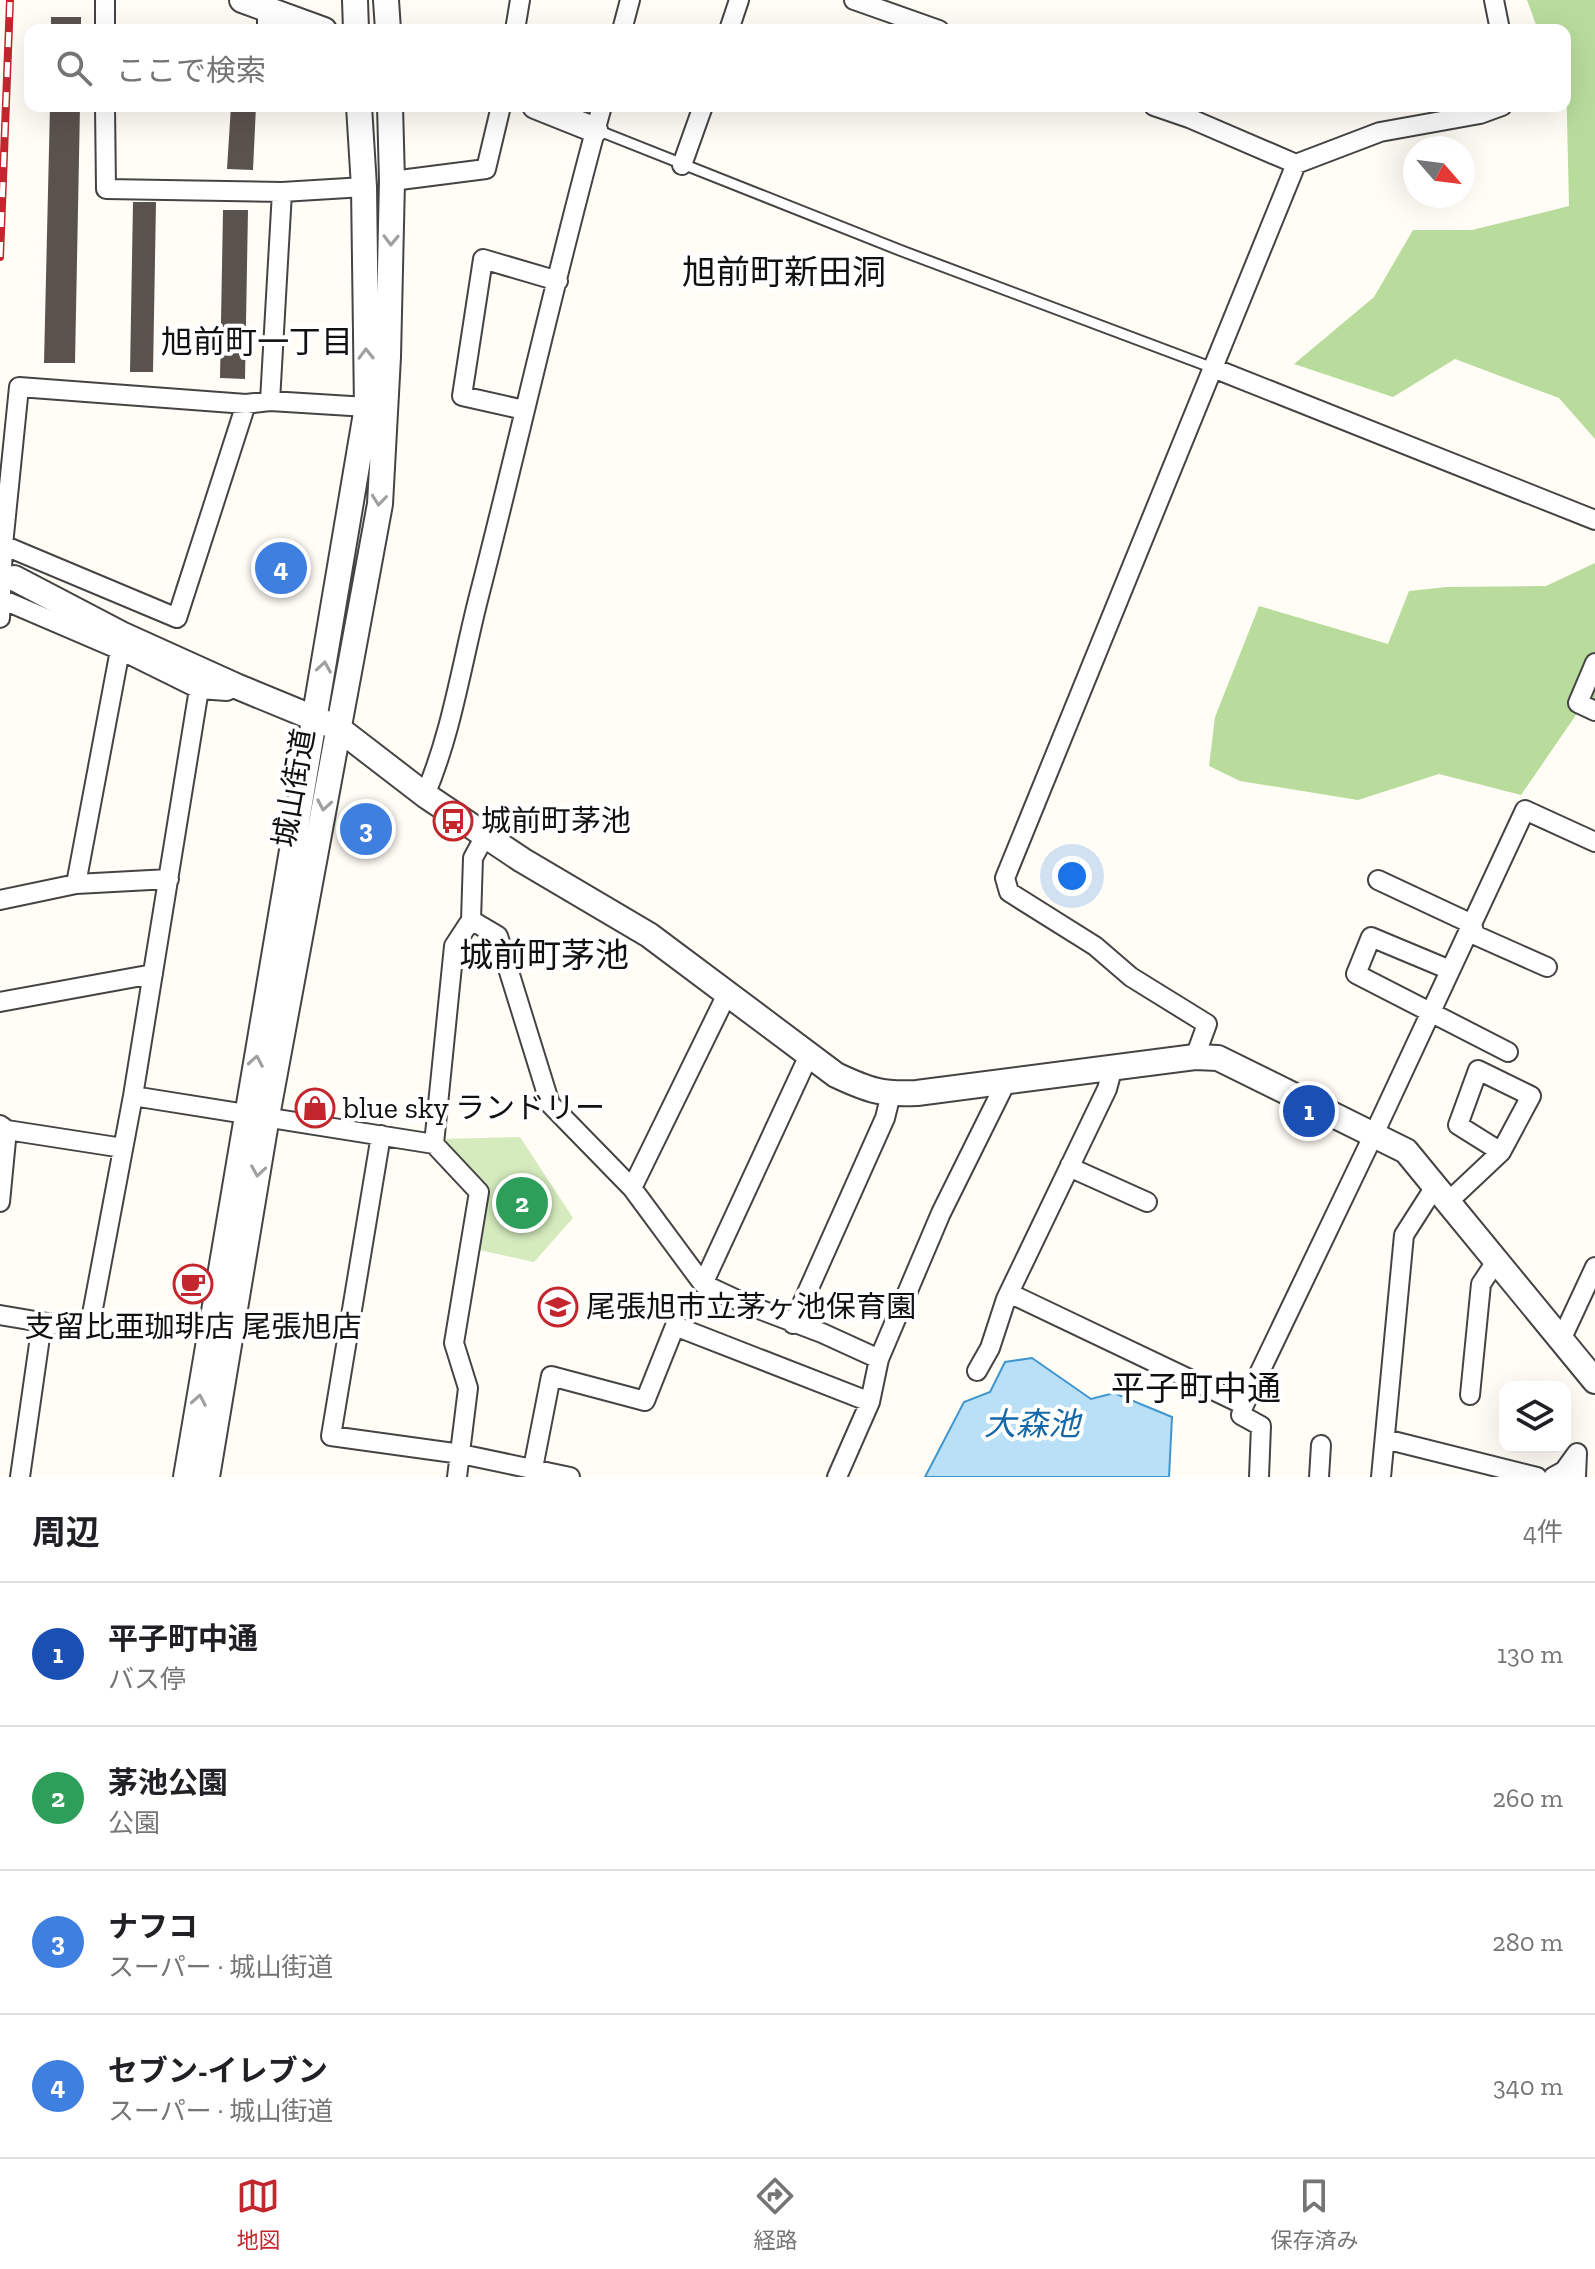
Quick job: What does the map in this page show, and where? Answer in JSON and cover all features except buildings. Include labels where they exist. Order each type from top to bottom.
[{"type":"street","points":[[105,0],[105,24]]},
{"type":"street","points":[[242,0],[267,20],[290,24]]},
{"type":"street","points":[[355,0],[356,24]]},
{"type":"street","points":[[386,0],[388,24]]},
{"type":"street","points":[[516,24],[520,0]]},
{"type":"street","points":[[624,24],[630,0]]},
{"type":"street","points":[[731,24],[739,0]]},
{"type":"street","points":[[854,0],[922,24]]},
{"type":"street","points":[[1494,0],[1499,24]]},
{"type":"street","points":[[105,112],[106,189],[282,192],[364,187]]},
{"type":"street","name":"城山街道","points":[[186,1477],[257,1115],[326,723],[367,407],[364,187],[359,112]]},
{"type":"street","name":"城山街道","points":[[326,723],[380,504],[388,357],[392,181],[390,112]]},
{"type":"street","points":[[392,181],[486,169],[500,112]]},
{"type":"street","points":[[425,795],[435,772],[461,675],[524,410],[599,118],[567,112]]},
{"type":"street","points":[[682,165],[701,112]]},
{"type":"street","points":[[1172,112],[1296,164],[1380,132],[1486,112]]},
{"type":"street","points":[[1195,1057],[1207,1024],[1131,977],[1095,946],[1009,892],[1005,878],[1296,164]]},
{"type":"street","points":[[270,401],[282,192]]},
{"type":"street","points":[[524,410],[462,396],[483,259],[558,281]]},
{"type":"street","points":[[1213,368],[1595,520]]},
{"type":"street","points":[[236,686],[227,691],[199,689],[120,650],[1,608],[3,545],[19,387],[246,404],[270,401],[367,407]]},
{"type":"street","points":[[3,545],[177,618],[246,404]]},
{"type":"street","points":[[14,578],[121,634],[326,723],[485,836],[649,935],[836,1075],[861,1087],[891,1094],[917,1093],[1195,1057],[1218,1058],[1374,1134],[1406,1151],[1595,1381]]},
{"type":"street","points":[[76,884],[120,650]]},
{"type":"street","points":[[1595,663],[1578,703],[1595,711]]},
{"type":"street","points":[[0,1315],[89,1330],[133,1096],[199,689]]},
{"type":"street","points":[[1259,1477],[1261,1426],[1241,1415],[1244,1405],[1525,810],[1595,842]]},
{"type":"street","points":[[434,1144],[454,946],[471,920],[473,858],[485,836]]},
{"type":"street","points":[[0,900],[76,884],[169,879]]},
{"type":"street","points":[[1378,880],[1472,924],[1475,935],[1547,967]]},
{"type":"street","points":[[471,920],[498,936],[550,1104],[632,1188],[703,1284],[879,1359]]},
{"type":"street","points":[[1450,970],[1371,937],[1356,974],[1508,1052]]},
{"type":"street","points":[[0,1002],[153,974]]},
{"type":"street","points":[[632,1188],[727,994]]},
{"type":"street","points":[[703,1284],[809,1055]]},
{"type":"street","points":[[977,1371],[990,1348],[1009,1293],[1107,1089],[1109,1069]]},
{"type":"street","points":[[1381,1477],[1404,1235],[1442,1193],[1501,1152],[1531,1096],[1478,1070],[1458,1125],[1501,1152]]},
{"type":"street","points":[[837,1477],[870,1402],[879,1359],[941,1213],[1006,1082]]},
{"type":"street","points":[[793,1324],[885,1118],[891,1094]]},
{"type":"street","points":[[133,1096],[434,1144],[479,1192],[454,1343],[468,1388],[457,1477]]},
{"type":"street","name":"城山街道","points":[[207,1477],[257,1115]]},
{"type":"street","points":[[0,1202],[3,1128],[123,1148]]},
{"type":"street","points":[[381,1135],[331,1436],[461,1454],[570,1477]]},
{"type":"street","points":[[1070,1165],[1147,1202]]},
{"type":"street","points":[[1470,1395],[1481,1284],[1497,1260]]},
{"type":"street","points":[[1561,1340],[1595,1267]]},
{"type":"street","points":[[1009,1293],[1244,1405]]},
{"type":"street","points":[[20,1477],[42,1323]]},
{"type":"street","points":[[533,1468],[551,1376],[645,1401],[675,1326],[870,1402]]},
{"type":"street","points":[[1385,1439],[1537,1477]]},
{"type":"street","points":[[1319,1477],[1321,1445]]},
{"type":"street","points":[[1553,1477],[1564,1471],[1577,1453],[1576,1477]]},
{"type":"lane","points":[[599,118],[682,165],[1213,368]]},
{"type":"green space","points":[[1527,0],[1595,0],[1595,439],[1559,398],[1455,359],[1393,397],[1294,364],[1374,297],[1413,230],[1472,230],[1569,206],[1567,112],[1571,112],[1571,24],[1536,24]]},
{"type":"green space","points":[[1595,563],[1595,719],[1578,712],[1521,795],[1439,774],[1358,800],[1240,781],[1209,766],[1215,717],[1259,606],[1388,644],[1409,591],[1447,587],[1546,586]]},
{"type":"green space","points":[[520,1137],[573,1218],[534,1262],[475,1249],[484,1188],[440,1139]]},
{"type":"water","name":"大森池","points":[[1032,1358],[1091,1399],[1114,1393],[1172,1417],[1169,1477],[925,1477],[964,1402],[990,1392],[1005,1362]]},
{"type":"railway","points":[[0,257],[10,0]]},
{"type":"place","name":"セブン-イレブン","points":[[281,568]]},
{"type":"place","name":"城前町茅池","points":[[453,821]]},
{"type":"place","name":"ナフコ","points":[[366,829]]},
{"type":"place","name":"blue sky ランドリー","points":[[315,1108]]},
{"type":"place","name":"平子町中通","points":[[1309,1111]]},
{"type":"place","name":"茅池公園","points":[[522,1203]]},
{"type":"place","name":"支留比亜珈琲店 尾張旭店","points":[[193,1284]]},
{"type":"place","name":"尾張旭市立茅ヶ池保育園","points":[[558,1307]]},
{"type":"district","name":"旭前町新田洞","points":[[784,272]]},
{"type":"district","name":"旭前町一丁目","points":[[257,342]]},
{"type":"district","name":"城前町茅池","points":[[544,955]]},
{"type":"district","name":"平子町中通","points":[[1196,1388]]}]
